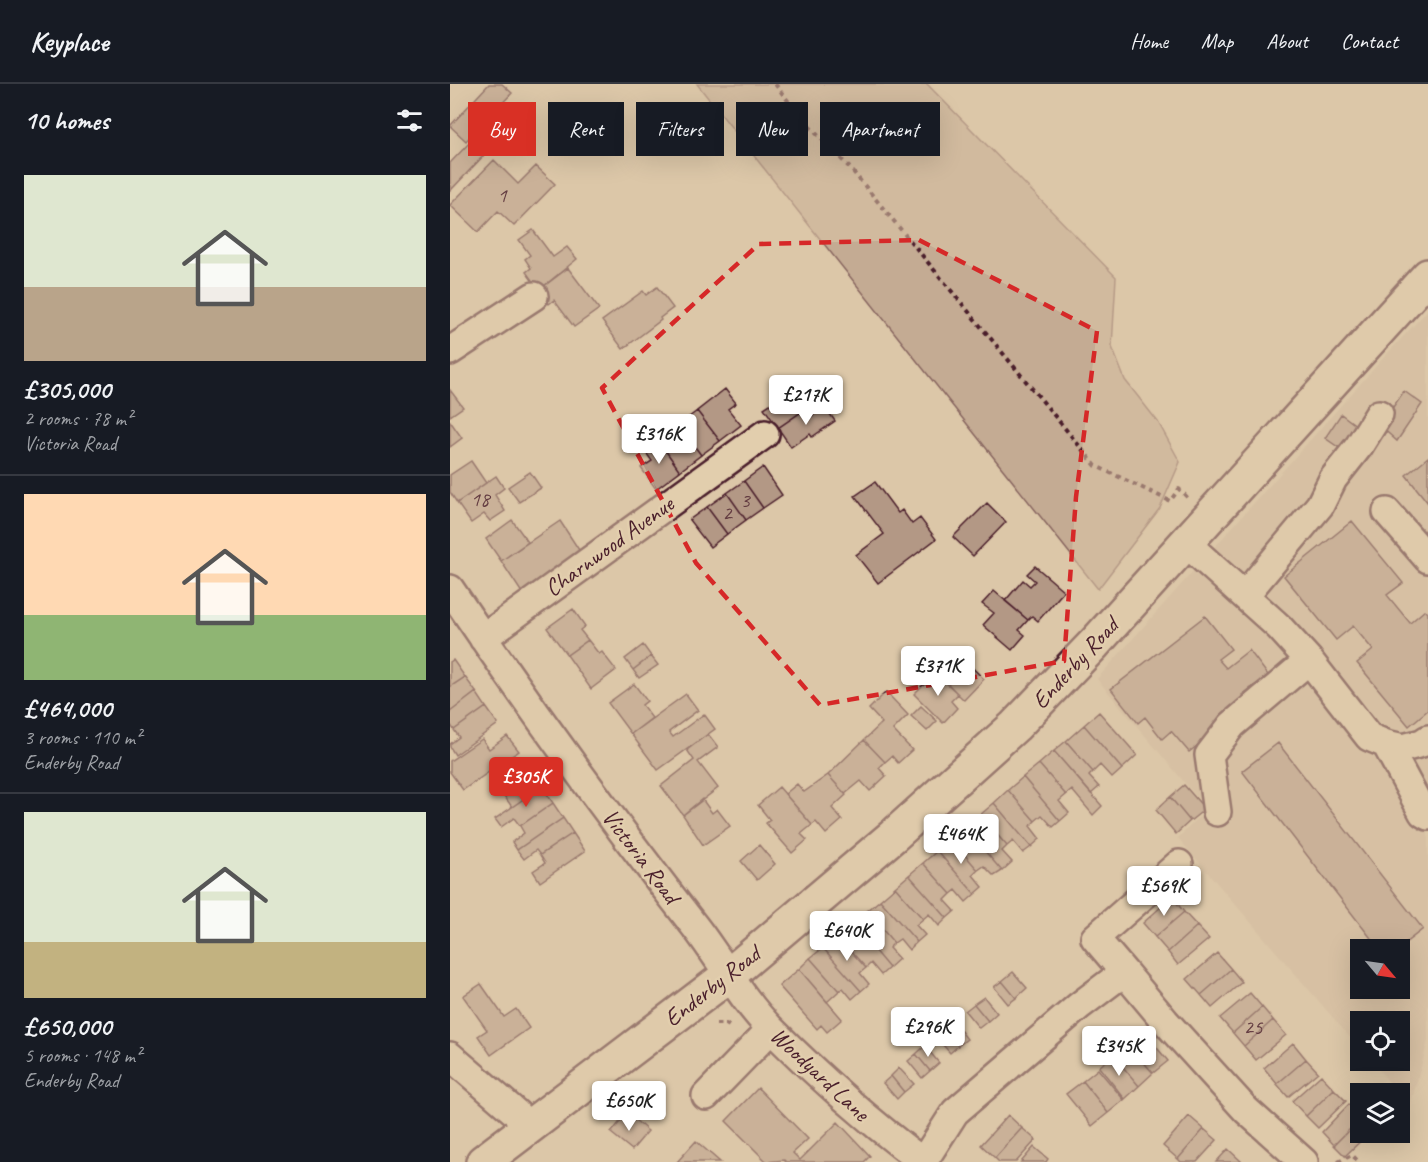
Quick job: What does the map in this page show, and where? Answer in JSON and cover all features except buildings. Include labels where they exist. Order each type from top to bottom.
[{"type":"main road","name":"Enderby Road","points":[[483,1162],[729,975],[893,836],[1015,726],[1094,644],[1428,276]]},
{"type":"street","points":[[450,351],[534,296]]},
{"type":"street","points":[[1245,595],[1320,504],[1343,465],[1368,453],[1379,414]]},
{"type":"street","name":"Charnwood Avenue","points":[[483,638],[765,434]]},
{"type":"street","points":[[1387,512],[1428,559]]},
{"type":"street","points":[[1186,543],[1279,627],[1309,660],[1369,737],[1403,748],[1428,739]]},
{"type":"street","name":"Victoria Road","points":[[450,590],[645,864],[714,952],[729,975]]},
{"type":"street","points":[[1217,812],[1209,755],[1232,725],[1309,660]]},
{"type":"street","points":[[1386,744],[1423,813],[1428,816]]},
{"type":"street","points":[[1179,864],[1095,939],[1165,1021],[1246,1110],[1304,1162]]},
{"type":"street","points":[[918,1161],[956,1112],[1078,1006],[1124,972]]},
{"type":"street","name":"Woodyard Lane","points":[[729,975],[746,1000],[771,1029],[881,1131],[918,1161]]},
{"type":"street","points":[[706,1096],[771,1029]]},
{"type":"street","points":[[450,1056],[516,1113],[528,1127]]},
{"type":"path","points":[[775,84],[802,119],[850,168],[1096,466],[1170,501],[1179,489],[1187,497]]},
{"type":"path","points":[[1338,1162],[1352,1155],[1359,1162]]},
{"type":"highlighted area","points":[[919,240],[1097,331],[1076,497],[1064,661],[820,705],[696,563],[602,388],[759,244]]},
{"type":"shaded area","points":[[697,84],[927,84],[1116,277],[1112,347],[1125,380],[1158,422],[1180,462],[1160,508],[1098,589],[754,156],[808,156],[808,102],[736,102],[736,133],[724,118],[724,102],[711,102]]},
{"type":"shaded area","points":[[1428,310],[1428,1041],[1410,1106],[1410,1083],[1390,1083],[1380,1071],[1410,1071],[1410,1011],[1350,1011],[1350,1037],[1178,838],[1207,809],[1097,679]]}]
